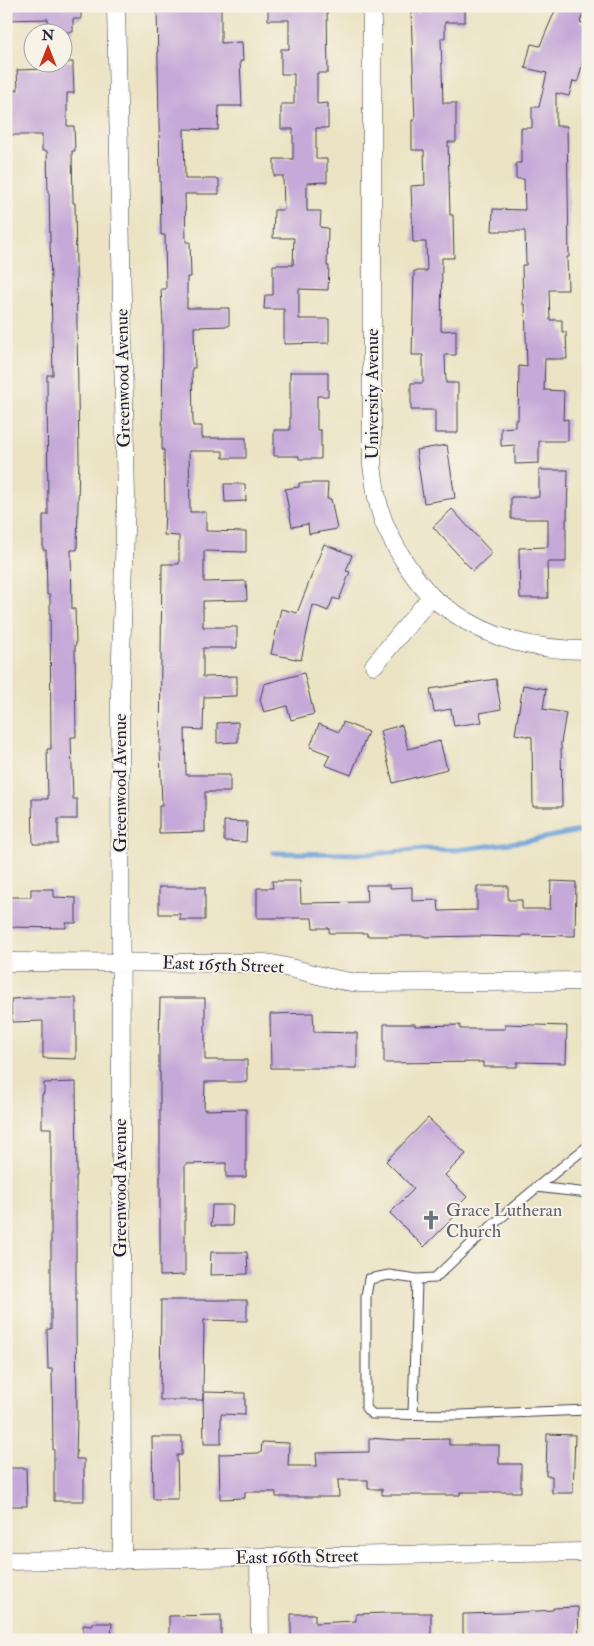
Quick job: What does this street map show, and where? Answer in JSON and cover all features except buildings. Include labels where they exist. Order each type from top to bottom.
[{"type":"street","name":"Greenwood Avenue","points":[[116,6],[126,499],[120,689],[122,1560]]},
{"type":"street","name":"University Avenue","points":[[372,6],[372,466],[377,497],[385,524],[412,572],[431,597],[473,624],[506,639],[531,646],[558,650],[588,650]]},
{"type":"street","points":[[374,665],[431,597]]},
{"type":"street","name":"East 165th Street","points":[[6,962],[264,963],[286,966],[345,982],[361,983],[588,981]]},
{"type":"street","name":"East 166th Street","points":[[6,1561],[588,1552]]},
{"type":"street","points":[[259,1558],[260,1640]]},
{"type":"lane","points":[[588,1146],[536,1187],[472,1242],[435,1278],[390,1275],[369,1278],[366,1296],[366,1408],[372,1414],[460,1415],[588,1410]]},
{"type":"lane","points":[[536,1187],[588,1193]]},
{"type":"lane","points":[[413,1414],[417,1278]]},
{"type":"waterway","points":[[273,853],[372,854],[423,849],[456,850],[533,840],[579,831]]},
{"type":"place","name":"Grace Lutheran Church","points":[[431,1220]]}]
